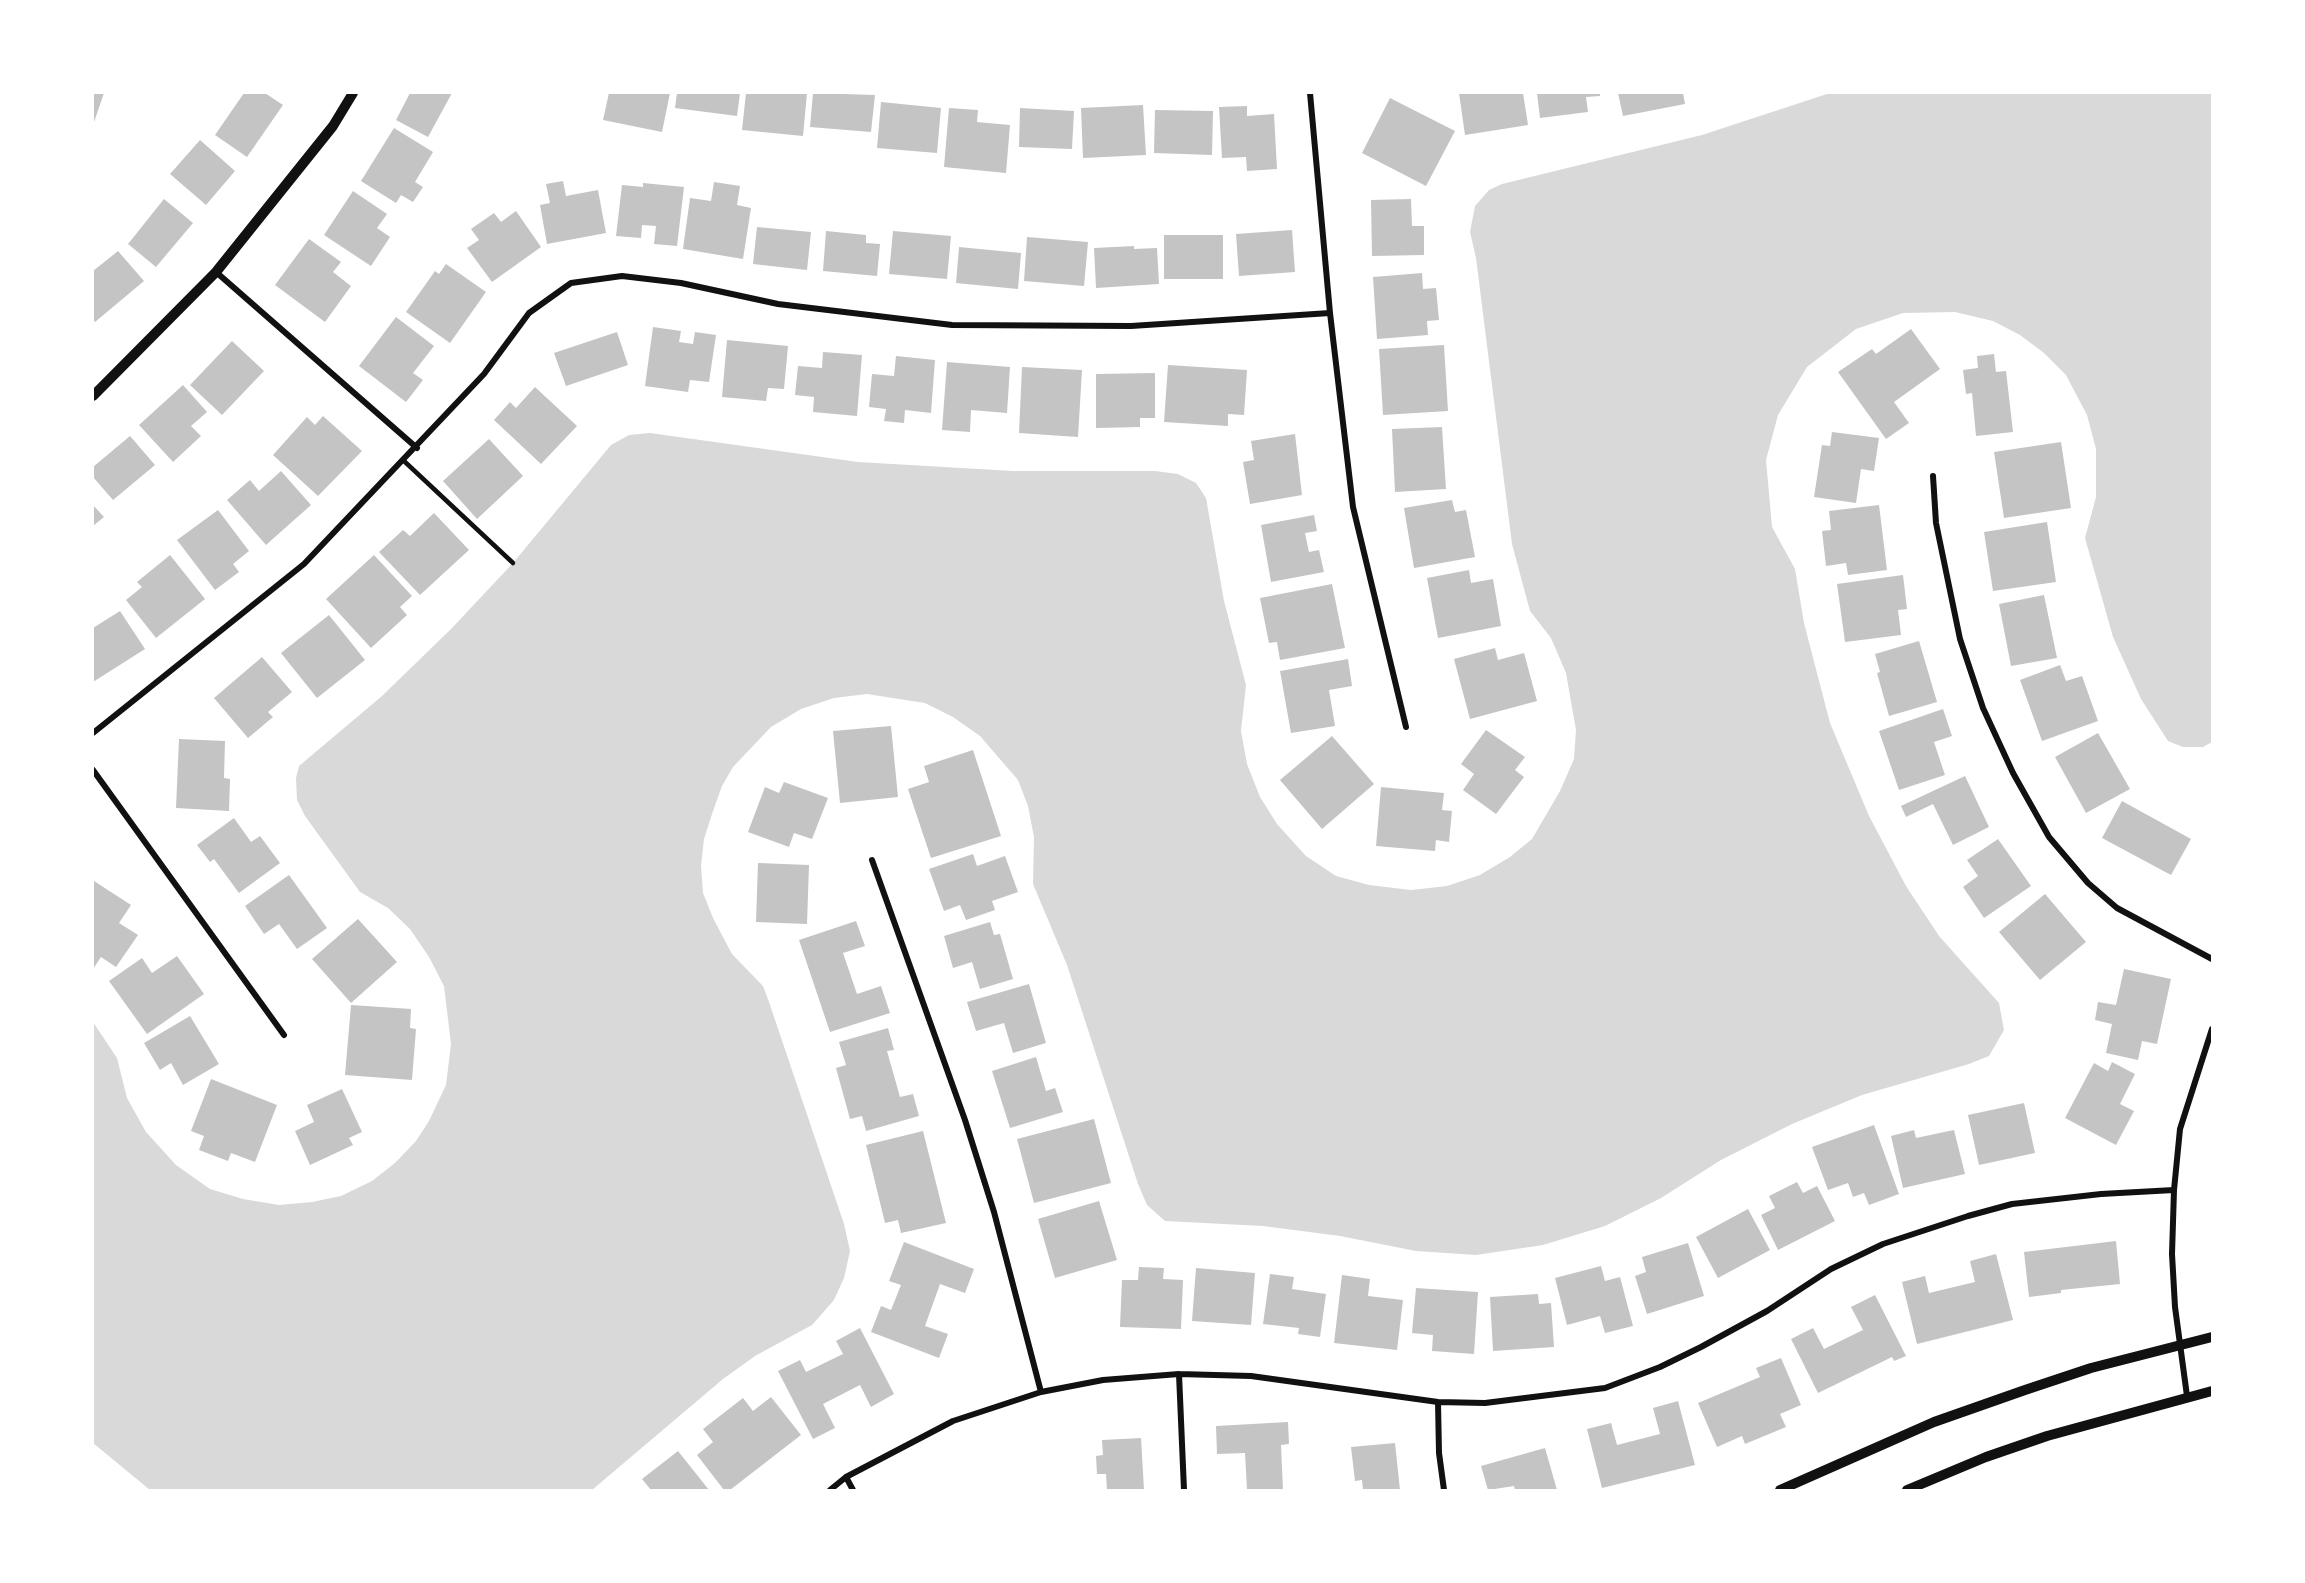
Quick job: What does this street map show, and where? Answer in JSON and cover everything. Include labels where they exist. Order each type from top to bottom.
[{"type":"street","points":[[93,396],[216,272],[333,126],[353,93]]},
{"type":"street","points":[[1310,93],[1330,313],[1353,507],[1406,727]]},
{"type":"street","points":[[216,272],[417,448]]},
{"type":"street","points":[[93,733],[304,564],[417,448],[483,374],[529,312],[571,283],[622,276],[681,283],[778,304],[952,325],[1131,326],[1330,313]]},
{"type":"street","points":[[1933,476],[1938,533],[1960,639],[1983,708],[2013,773],[2049,837],[2088,883],[2117,908],[2212,959]]},
{"type":"street","points":[[93,770],[284,1035]]},
{"type":"street","points":[[872,860],[965,1120],[994,1212],[1041,1392]]},
{"type":"street","points":[[2187,1396],[2179,1344],[2172,1254],[2175,1190],[2180,1129],[2212,1029]]},
{"type":"street","points":[[830,1490],[846,1477],[953,1421],[1041,1392],[1103,1380],[1179,1374],[1251,1376],[1438,1402],[1485,1403],[1605,1388],[1660,1367],[1701,1347],[1767,1311],[1831,1269],[1873,1249],[1968,1215],[2012,1204],[2052,1198],[2175,1190]]},
{"type":"street","points":[[1780,1490],[1944,1419],[2091,1368],[2212,1337]]},
{"type":"street","points":[[1179,1374],[1184,1490]]},
{"type":"street","points":[[1907,1490],[1986,1457],[2047,1436],[2212,1391]]},
{"type":"street","points":[[1438,1402],[1439,1453],[1444,1490]]},
{"type":"street","points":[[846,1477],[853,1490]]},
{"type":"lane","points":[[404,461],[513,563]]},
{"type":"shaded area","points":[[1830,93],[2212,93],[2212,742],[2203,747],[2183,747],[2168,741],[2141,699],[2113,637],[2085,538],[2096,497],[2096,449],[2087,415],[2066,375],[2044,353],[2020,335],[1993,321],[1955,312],[1903,313],[1856,329],[1807,367],[1778,415],[1766,460],[1772,527],[1795,569],[1804,623],[1830,723],[1869,816],[1906,886],[1939,936],[1999,1003],[2004,1030],[1989,1056],[1862,1095],[1792,1124],[1721,1160],[1661,1198],[1605,1226],[1543,1245],[1476,1255],[1416,1251],[1340,1236],[1263,1226],[1165,1221],[1147,1205],[1138,1184],[1067,965],[1033,884],[1034,837],[1028,806],[1018,780],[980,736],[953,717],[925,703],[867,694],[834,698],[801,709],[771,727],[733,767],[722,786],[713,811],[704,839],[701,866],[703,893],[713,918],[732,954],[763,986],[844,1224],[850,1251],[844,1278],[834,1300],[812,1325],[755,1356],[723,1379],[592,1490],[150,1490],[93,1443],[93,1022],[117,1058],[127,1098],[146,1132],[176,1165],[210,1189],[243,1199],[279,1205],[341,1196],[372,1181],[395,1163],[416,1141],[429,1121],[446,1085],[451,1044],[444,986],[429,957],[410,929],[388,908],[360,892],[305,816],[297,800],[296,778],[299,766],[382,696],[452,628],[513,563],[611,445],[629,435],[650,433],[858,462],[1013,471],[1155,471],[1178,474],[1196,483],[1206,498],[1224,601],[1246,685],[1241,731],[1247,764],[1260,797],[1277,824],[1306,856],[1336,876],[1369,885],[1411,890],[1447,886],[1480,875],[1510,857],[1532,839],[1560,791],[1574,759],[1576,730],[1566,673],[1551,638],[1530,611],[1512,544],[1476,258],[1470,232],[1475,206],[1489,190],[1502,184],[1702,135]]},
{"type":"building","points":[[93,93],[104,93],[93,125]]},
{"type":"building","points":[[244,93],[265,93],[283,105],[247,157],[215,135]]},
{"type":"building","points":[[410,93],[452,93],[428,137],[396,120]]},
{"type":"building","points":[[609,93],[670,93],[662,132],[603,120]]},
{"type":"building","points":[[677,93],[740,93],[737,116],[675,108]]},
{"type":"building","points":[[746,93],[807,93],[803,136],[742,130]]},
{"type":"building","points":[[813,93],[875,95],[871,132],[810,127]]},
{"type":"building","points":[[1459,93],[1523,93],[1528,125],[1465,135]]},
{"type":"building","points":[[1537,93],[1600,93],[1600,96],[1586,97],[1588,112],[1540,118]]},
{"type":"building","points":[[1618,93],[1683,93],[1685,104],[1623,116]]},
{"type":"building","points":[[1390,98],[1455,131],[1426,186],[1362,153]]},
{"type":"building","points":[[881,102],[941,108],[937,153],[877,148]]},
{"type":"building","points":[[1143,105],[1146,155],[1083,158],[1081,108]]},
{"type":"building","points":[[1247,106],[1247,116],[1274,114],[1277,169],[1247,171],[1246,157],[1222,158],[1219,107]]},
{"type":"building","points":[[949,108],[978,110],[977,122],[1010,125],[1006,173],[944,167]]},
{"type":"building","points":[[1020,108],[1074,111],[1072,149],[1019,147]]},
{"type":"building","points":[[1155,110],[1213,111],[1212,155],[1154,153]]},
{"type":"building","points":[[394,128],[433,152],[415,182],[423,187],[413,202],[401,195],[396,203],[361,181]]},
{"type":"building","points":[[200,140],[235,171],[206,205],[170,174]]},
{"type":"building","points":[[563,181],[566,196],[598,190],[606,233],[547,244],[540,205],[550,203],[546,184]]},
{"type":"building","points":[[714,182],[740,186],[737,205],[751,208],[743,259],[683,249],[690,198],[711,201]]},
{"type":"building","points":[[643,183],[684,187],[677,246],[654,244],[656,226],[642,225],[641,238],[616,236],[622,185],[643,187]]},
{"type":"building","points":[[353,191],[387,214],[377,228],[390,237],[371,266],[324,235]]},
{"type":"building","points":[[164,199],[193,223],[156,267],[128,244]]},
{"type":"building","points":[[1411,199],[1412,226],[1424,226],[1424,255],[1372,256],[1371,200]]},
{"type":"building","points":[[516,211],[541,247],[492,282],[467,248],[479,240],[471,229],[494,213],[501,222]]},
{"type":"building","points":[[757,227],[811,232],[807,270],[753,264]]},
{"type":"building","points":[[1292,230],[1295,272],[1239,276],[1236,234]]},
{"type":"building","points":[[826,231],[866,235],[866,243],[880,244],[877,276],[823,271]]},
{"type":"building","points":[[893,231],[951,236],[947,279],[889,274]]},
{"type":"building","points":[[1164,235],[1223,235],[1223,279],[1164,279]]},
{"type":"building","points":[[1027,237],[1088,242],[1084,286],[1024,281]]},
{"type":"building","points":[[309,239],[341,262],[333,272],[351,286],[325,322],[275,285]]},
{"type":"building","points":[[1134,246],[1134,249],[1157,248],[1159,284],[1096,288],[1094,248]]},
{"type":"building","points":[[959,247],[1021,253],[1018,289],[956,283]]},
{"type":"building","points":[[118,251],[144,281],[95,322],[93,319],[93,271]]},
{"type":"building","points":[[446,264],[486,292],[450,343],[406,312],[435,271],[439,274]]},
{"type":"building","points":[[1422,273],[1423,289],[1436,288],[1439,320],[1427,321],[1428,335],[1377,339],[1373,277]]},
{"type":"building","points":[[396,317],[434,346],[413,373],[423,380],[406,402],[359,366]]},
{"type":"building","points":[[653,327],[681,331],[679,342],[693,344],[695,332],[716,335],[709,382],[690,380],[688,392],[645,386]]},
{"type":"building","points":[[1911,329],[1940,369],[1894,402],[1909,423],[1886,439],[1838,372],[1872,349],[1876,354]]},
{"type":"building","points":[[617,332],[628,365],[566,386],[554,353]]},
{"type":"building","points":[[727,340],[788,346],[784,389],[768,388],[766,401],[722,397]]},
{"type":"building","points":[[232,341],[264,371],[222,415],[190,385]]},
{"type":"building","points":[[1444,345],[1448,411],[1383,415],[1379,349]]},
{"type":"building","points":[[823,352],[862,355],[857,416],[813,412],[814,397],[795,395],[798,366],[822,368]]},
{"type":"building","points":[[1994,354],[1996,372],[2006,371],[2013,432],[1976,436],[1972,393],[1966,394],[1963,370],[1978,368],[1977,356]]},
{"type":"building","points":[[896,356],[935,360],[931,413],[905,410],[904,423],[884,421],[886,409],[869,407],[872,374],[894,376]]},
{"type":"building","points":[[947,362],[1010,367],[1007,413],[971,410],[970,432],[942,430]]},
{"type":"building","points":[[1168,365],[1247,370],[1244,415],[1228,414],[1228,426],[1164,422]]},
{"type":"building","points":[[1022,367],[1082,370],[1078,437],[1019,433]]},
{"type":"building","points":[[1155,373],[1155,418],[1140,418],[1140,427],[1096,428],[1096,374]]},
{"type":"building","points":[[183,385],[207,412],[191,426],[201,436],[173,462],[139,425]]},
{"type":"building","points":[[535,387],[577,426],[541,464],[494,420],[510,402],[516,408]]},
{"type":"building","points":[[323,416],[362,451],[318,496],[273,455],[307,417],[315,425]]},
{"type":"building","points":[[1442,427],[1446,489],[1395,492],[1392,429]]},
{"type":"building","points":[[1832,432],[1879,438],[1874,471],[1861,469],[1856,503],[1814,497],[1822,445],[1830,446]]},
{"type":"building","points":[[1295,434],[1302,495],[1250,504],[1243,462],[1254,460],[1251,441]]},
{"type":"building","points":[[130,436],[155,465],[113,500],[93,477],[93,467]]},
{"type":"building","points":[[489,439],[523,476],[477,519],[443,481]]},
{"type":"building","points":[[2061,442],[2071,508],[2004,518],[1994,452]]},
{"type":"building","points":[[281,471],[311,505],[266,545],[227,500],[250,480],[259,491]]},
{"type":"building","points":[[1452,500],[1455,512],[1466,510],[1475,557],[1414,568],[1404,508]]},
{"type":"building","points":[[93,505],[104,517],[93,526]]},
{"type":"building","points":[[1879,505],[1887,570],[1848,575],[1846,563],[1826,566],[1822,531],[1831,530],[1829,511]]},
{"type":"building","points":[[218,510],[249,551],[233,564],[239,572],[215,590],[177,540]]},
{"type":"building","points":[[434,513],[469,550],[420,595],[379,552],[403,530],[410,536]]},
{"type":"building","points":[[1314,515],[1317,531],[1305,533],[1309,552],[1319,550],[1324,572],[1271,582],[1261,525]]},
{"type":"building","points":[[2047,522],[2056,582],[1993,591],[1984,532]]},
{"type":"building","points":[[170,555],[205,599],[156,638],[126,600],[142,587],[137,582]]},
{"type":"building","points":[[374,555],[412,596],[400,607],[407,615],[371,648],[326,599]]},
{"type":"building","points":[[1469,570],[1471,583],[1493,579],[1501,626],[1438,638],[1427,578]]},
{"type":"building","points":[[1903,575],[1907,609],[1898,610],[1901,635],[1845,642],[1837,584]]},
{"type":"building","points":[[1332,584],[1345,648],[1280,660],[1277,642],[1269,643],[1260,598]]},
{"type":"building","points":[[2044,595],[2057,658],[2011,666],[1999,604]]},
{"type":"building","points":[[120,611],[145,649],[93,682],[93,628]]},
{"type":"building","points":[[329,615],[365,660],[317,698],[281,653]]},
{"type":"building","points":[[1919,641],[1937,702],[1889,716],[1877,673],[1880,672],[1875,654]]},
{"type":"building","points":[[1495,648],[1498,660],[1524,653],[1537,701],[1470,719],[1454,659]]},
{"type":"building","points":[[262,657],[292,692],[268,712],[273,717],[248,738],[214,698]]},
{"type":"building","points":[[1348,659],[1352,686],[1329,690],[1335,726],[1291,733],[1280,671]]},
{"type":"building","points":[[2060,665],[2066,681],[2082,676],[2098,721],[2042,741],[2020,680]]},
{"type":"building","points":[[1943,709],[1952,736],[1934,742],[1945,775],[1899,790],[1879,731]]},
{"type":"building","points":[[891,726],[898,797],[840,803],[833,731]]},
{"type":"building","points":[[1486,730],[1525,757],[1515,770],[1524,777],[1496,814],[1463,790],[1474,774],[1461,764]]},
{"type":"building","points":[[2098,733],[2130,789],[2086,813],[2055,757]]},
{"type":"building","points":[[1332,736],[1374,784],[1322,829],[1280,780]]},
{"type":"building","points":[[179,739],[225,741],[224,778],[230,779],[229,811],[176,808]]},
{"type":"building","points":[[973,750],[1001,836],[931,858],[908,789],[929,782],[924,766]]},
{"type":"building","points":[[1965,776],[1989,827],[1953,845],[1933,804],[1906,817],[1901,806]]},
{"type":"building","points":[[784,782],[828,798],[812,839],[794,833],[789,847],[748,832],[765,787],[779,793]]},
{"type":"building","points":[[1381,787],[1444,793],[1442,810],[1452,811],[1449,842],[1436,840],[1435,851],[1376,846]]},
{"type":"building","points":[[2122,801],[2191,839],[2171,875],[2102,838]]},
{"type":"building","points":[[234,818],[251,842],[260,836],[280,863],[239,893],[214,859],[210,862],[197,845]]},
{"type":"building","points":[[1998,839],[2031,886],[1984,918],[1963,887],[1978,876],[1967,860]]},
{"type":"building","points":[[973,854],[977,866],[1005,856],[1018,892],[992,901],[995,910],[966,920],[960,905],[944,911],[929,869]]},
{"type":"building","points":[[758,863],[809,865],[807,924],[756,922]]},
{"type":"building","points":[[289,875],[327,928],[297,949],[279,924],[264,934],[245,906]]},
{"type":"building","points":[[94,881],[131,905],[119,923],[138,935],[116,967],[101,957],[93,969]]},
{"type":"building","points":[[2045,894],[2086,942],[2040,980],[1999,932]]},
{"type":"building","points":[[358,919],[397,962],[351,1003],[312,959]]},
{"type":"building","points":[[856,921],[865,946],[843,953],[857,994],[881,986],[890,1013],[830,1032],[799,940]]},
{"type":"building","points":[[990,922],[994,935],[1000,934],[1013,979],[980,989],[972,962],[953,968],[944,936]]},
{"type":"building","points":[[177,956],[204,994],[147,1034],[109,981],[142,958],[152,973]]},
{"type":"building","points":[[2124,969],[2171,979],[2157,1044],[2142,1041],[2138,1060],[2106,1053],[2112,1024],[2095,1020],[2098,1002],[2116,1005]]},
{"type":"building","points":[[1029,984],[1046,1043],[1013,1053],[1004,1023],[976,1031],[967,1002]]},
{"type":"building","points":[[351,1005],[411,1009],[410,1028],[416,1029],[412,1080],[345,1075]]},
{"type":"building","points":[[190,1016],[219,1064],[183,1085],[171,1063],[160,1070],[144,1043]]},
{"type":"building","points":[[888,1028],[894,1050],[887,1051],[900,1097],[913,1094],[919,1116],[866,1131],[862,1116],[850,1119],[836,1068],[846,1065],[839,1042]]},
{"type":"building","points":[[1036,1057],[1046,1091],[1055,1088],[1063,1112],[1010,1128],[992,1071]]},
{"type":"building","points":[[2112,1062],[2135,1074],[2120,1104],[2134,1111],[2116,1145],[2065,1118],[2094,1063],[2108,1071]]},
{"type":"building","points":[[211,1079],[277,1105],[255,1162],[231,1153],[228,1161],[199,1150],[204,1136],[191,1131]]},
{"type":"building","points":[[342,1089],[362,1132],[349,1138],[353,1145],[310,1165],[295,1131],[314,1122],[307,1105]]},
{"type":"building","points":[[2024,1103],[2035,1153],[1979,1165],[1968,1115]]},
{"type":"building","points":[[1094,1119],[1111,1183],[1034,1203],[1017,1139]]},
{"type":"building","points":[[1874,1125],[1899,1194],[1869,1205],[1864,1193],[1853,1197],[1848,1183],[1828,1190],[1812,1147]]},
{"type":"building","points":[[1914,1130],[1916,1138],[1954,1130],[1965,1174],[1903,1188],[1891,1136]]},
{"type":"building","points":[[923,1131],[946,1223],[901,1233],[898,1220],[885,1223],[866,1145]]},
{"type":"building","points":[[1797,1182],[1803,1193],[1817,1186],[1835,1221],[1778,1250],[1761,1215],[1775,1208],[1769,1196]]},
{"type":"building","points":[[1099,1201],[1117,1260],[1055,1278],[1038,1219]]},
{"type":"building","points":[[1748,1209],[1770,1250],[1718,1278],[1696,1237]]},
{"type":"building","points":[[2116,1241],[2120,1284],[2061,1290],[2061,1293],[2029,1297],[2024,1252]]},
{"type":"building","points":[[904,1242],[974,1269],[965,1293],[940,1284],[925,1326],[948,1334],[939,1358],[871,1332],[881,1306],[891,1310],[901,1285],[889,1281]]},
{"type":"building","points":[[1688,1243],[1704,1296],[1647,1314],[1635,1276],[1646,1272],[1642,1257]]},
{"type":"building","points":[[1996,1254],[2013,1320],[1917,1344],[1902,1282],[1925,1276],[1929,1293],[1975,1282],[1970,1261]]},
{"type":"building","points":[[1601,1266],[1605,1281],[1620,1277],[1633,1326],[1605,1333],[1600,1316],[1567,1325],[1555,1278]]},
{"type":"building","points":[[1139,1267],[1164,1268],[1163,1279],[1183,1280],[1181,1329],[1120,1327],[1122,1280],[1138,1280]]},
{"type":"building","points":[[1196,1268],[1255,1273],[1251,1325],[1192,1321]]},
{"type":"building","points":[[1270,1274],[1294,1277],[1292,1289],[1326,1294],[1320,1337],[1298,1334],[1299,1328],[1263,1324]]},
{"type":"building","points":[[1342,1275],[1370,1279],[1368,1296],[1403,1300],[1397,1350],[1334,1343]]},
{"type":"building","points":[[1416,1288],[1478,1292],[1474,1354],[1432,1351],[1433,1335],[1412,1333]]},
{"type":"building","points":[[1538,1294],[1539,1304],[1551,1303],[1554,1347],[1493,1351],[1490,1297]]},
{"type":"building","points":[[1875,1295],[1906,1356],[1894,1361],[1892,1357],[1818,1393],[1791,1339],[1813,1328],[1824,1349],[1863,1330],[1851,1307]]},
{"type":"building","points":[[860,1328],[894,1394],[871,1407],[860,1385],[823,1404],[835,1428],[813,1439],[778,1371],[800,1360],[806,1372],[843,1354],[836,1341]]},
{"type":"building","points":[[1781,1358],[1801,1405],[1780,1414],[1786,1427],[1745,1444],[1742,1436],[1717,1447],[1698,1403],[1760,1377],[1756,1368]]},
{"type":"building","points":[[771,1397],[801,1435],[730,1490],[724,1490],[697,1455],[713,1442],[703,1429],[743,1398],[753,1411]]},
{"type":"building","points":[[1678,1401],[1695,1465],[1602,1488],[1587,1429],[1611,1423],[1617,1445],[1660,1434],[1653,1408]]},
{"type":"building","points":[[1288,1422],[1289,1444],[1281,1445],[1283,1490],[1247,1490],[1245,1453],[1217,1454],[1216,1426]]},
{"type":"building","points":[[1141,1438],[1144,1490],[1107,1490],[1106,1474],[1097,1474],[1096,1456],[1103,1455],[1102,1440]]},
{"type":"building","points":[[1395,1443],[1400,1490],[1363,1490],[1362,1480],[1355,1481],[1351,1447]]},
{"type":"building","points":[[1545,1448],[1557,1490],[1515,1490],[1514,1486],[1488,1490],[1481,1466]]},
{"type":"building","points":[[678,1451],[709,1490],[651,1490],[642,1479]]}]
